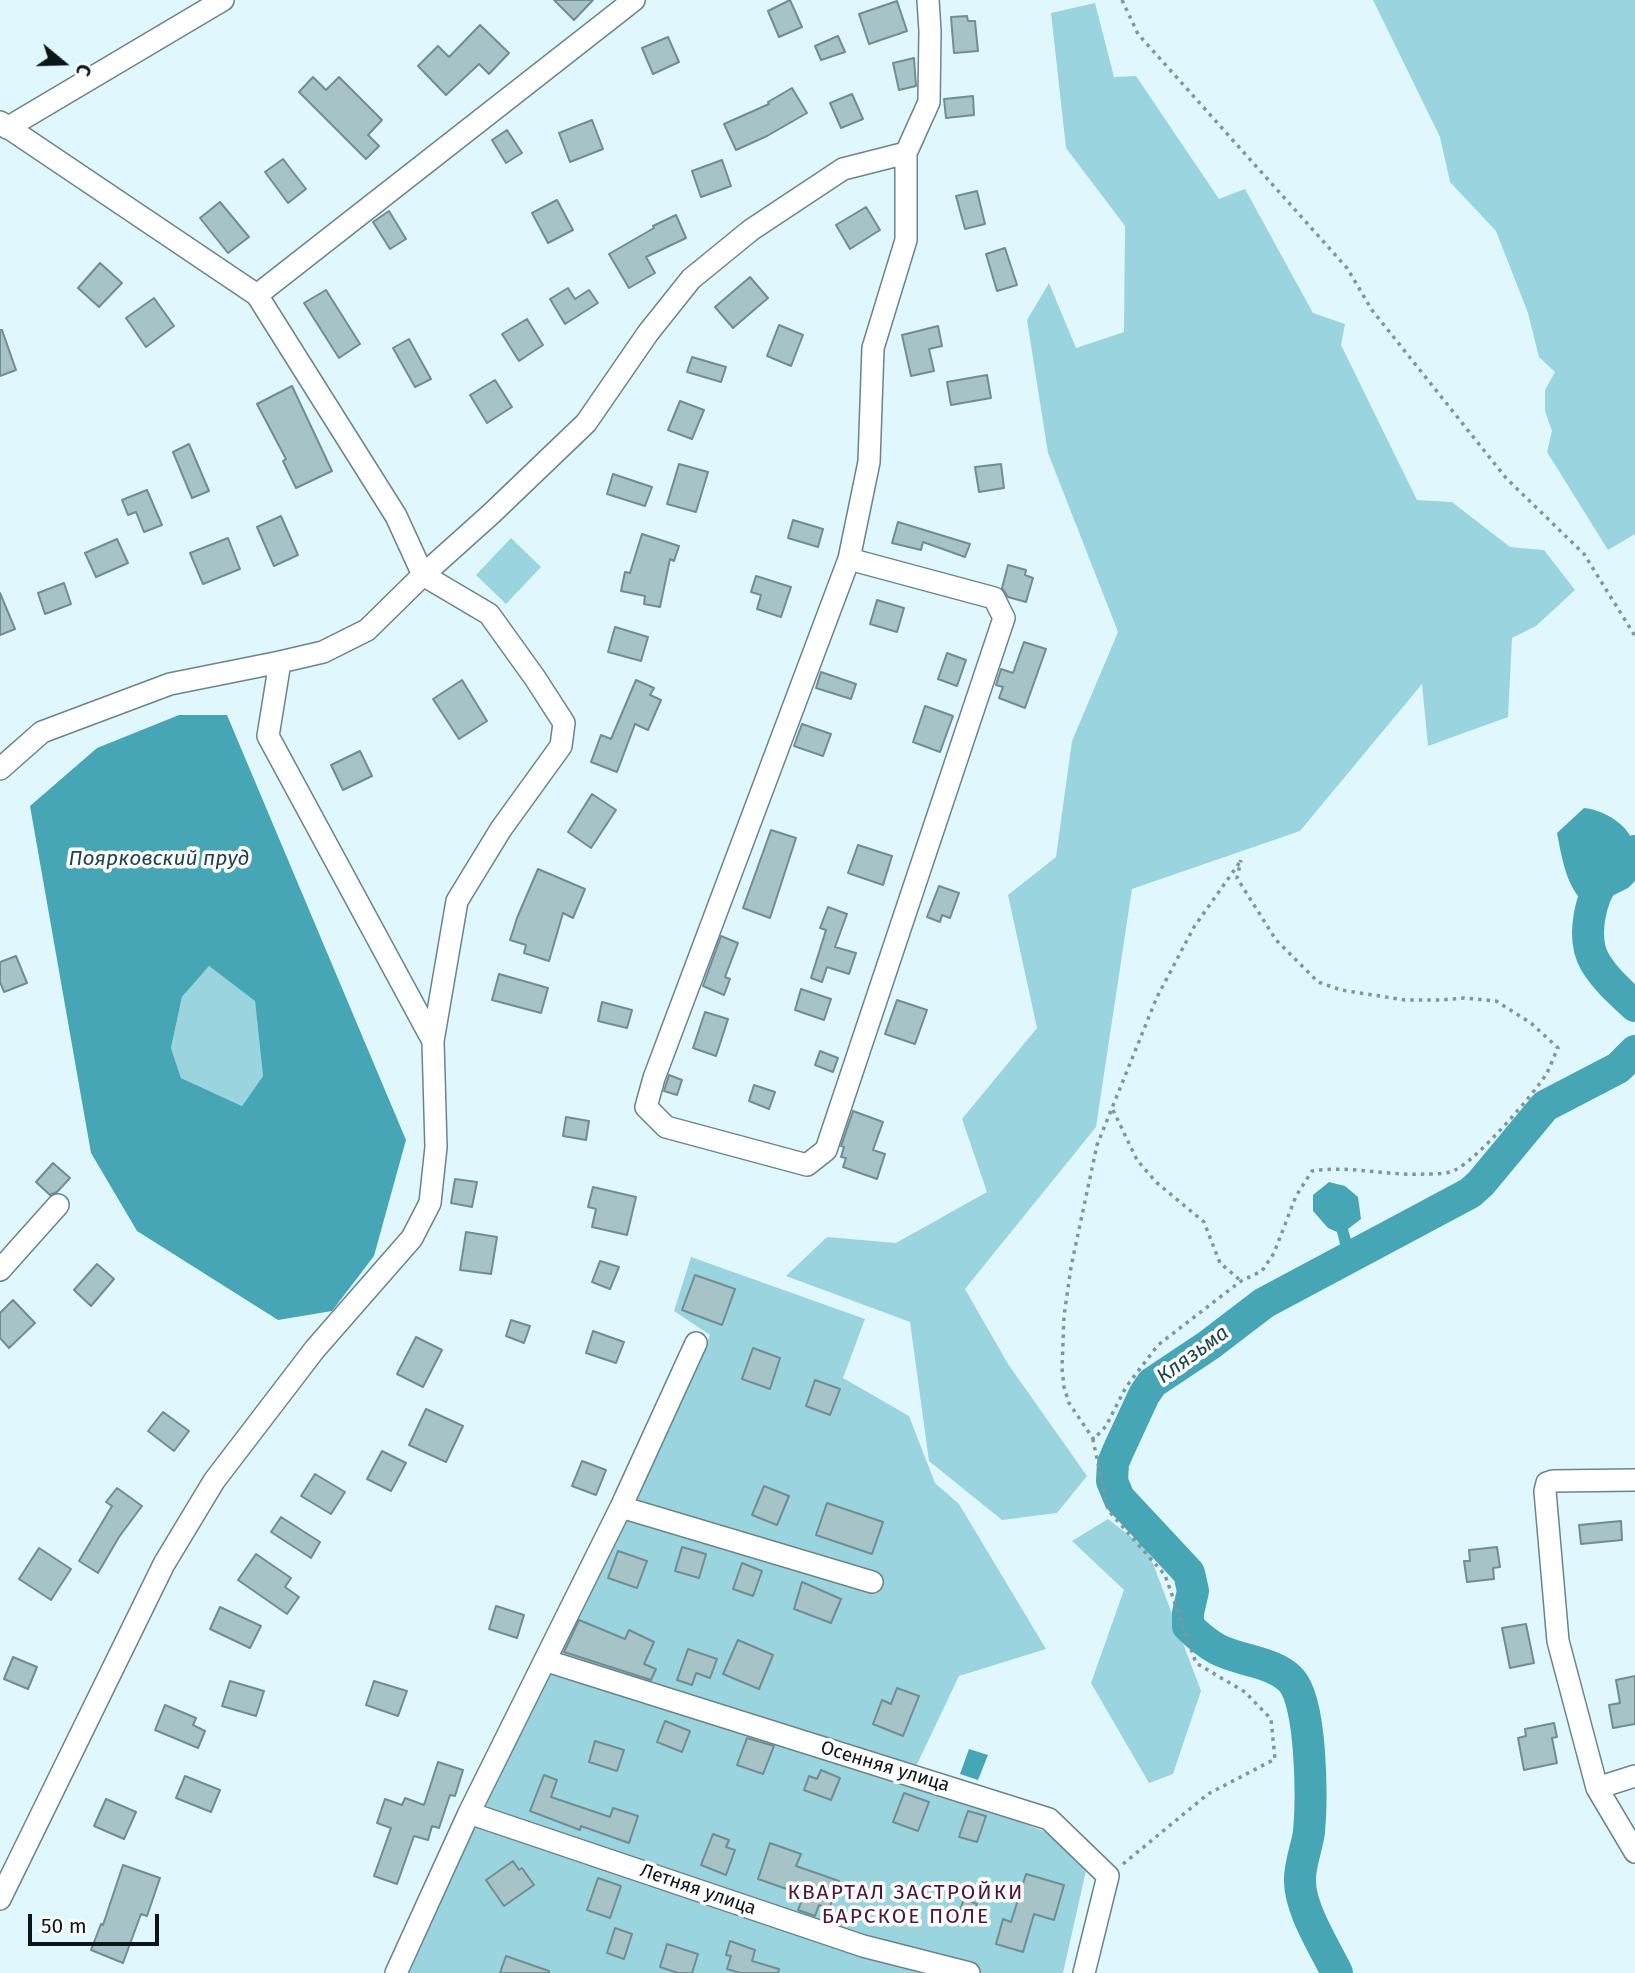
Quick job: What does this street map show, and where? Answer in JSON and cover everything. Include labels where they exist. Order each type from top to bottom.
[{"type":"street","points":[[0,1899],[164,1564],[214,1481],[315,1349],[412,1238],[430,1203],[436,1147],[433,1041],[457,901],[501,829],[561,746],[564,723],[489,614],[423,575],[396,516],[257,295],[102,188],[4,125],[223,0]]},
{"type":"street","points":[[257,295],[634,0]]},
{"type":"street","points":[[849,559],[994,597],[1004,618],[825,1150],[807,1165],[666,1126],[646,1107],[654,1078],[849,559],[869,462],[873,348],[906,240],[906,153],[929,102],[928,0]]},
{"type":"street","points":[[0,769],[42,732],[55,727],[170,684],[323,652],[367,630],[586,423],[648,333],[691,279],[751,229],[843,169],[906,153]]},
{"type":"street","points":[[281,662],[268,736],[433,1041]]},
{"type":"street","points":[[0,1270],[58,1205]]},
{"type":"street","points":[[396,1973],[469,1813],[547,1661],[696,1343]]},
{"type":"street","points":[[1635,1480],[1553,1481],[1547,1483],[1545,1491],[1558,1642],[1597,1788],[1635,1852]]},
{"type":"street","points":[[621,1507],[873,1582]]},
{"type":"street","name":"Осенняя улица","points":[[547,1661],[1049,1819],[1108,1876]]},
{"type":"street","points":[[1597,1788],[1635,1776]]},
{"type":"street","name":"Летняя улица","points":[[469,1813],[863,1946],[970,1973]]},
{"type":"street","points":[[1083,1973],[1108,1876]]},
{"type":"path","points":[[1122,0],[1138,34],[1347,268],[1372,310],[1506,478],[1584,554],[1635,636]]},
{"type":"path","points":[[1094,1440],[1106,1426],[1126,1387],[1158,1345],[1241,1280],[1262,1270],[1287,1224],[1296,1196],[1312,1171],[1333,1168],[1366,1173],[1424,1174],[1455,1170],[1492,1138],[1528,1098],[1547,1072],[1558,1048],[1531,1023],[1496,1001],[1464,998],[1405,1000],[1341,990],[1318,982],[1276,940],[1237,877],[1241,860],[1194,927],[1157,997],[1097,1145],[1071,1267],[1064,1316],[1062,1368],[1069,1404],[1094,1440],[1108,1510],[1165,1575],[1196,1663],[1245,1692],[1271,1719],[1275,1759],[1208,1794],[1108,1876]]},
{"type":"path","points":[[1113,1109],[1137,1160],[1156,1182],[1204,1222],[1220,1263],[1241,1280]]},
{"type":"shaded area","points":[[1373,0],[1635,0],[1635,534],[1608,550],[1547,452],[1552,431],[1545,411],[1545,390],[1555,372],[1539,357],[1528,313],[1496,231],[1450,182],[1440,137]]},
{"type":"shaded area","points":[[1095,3],[1114,77],[1136,76],[1219,199],[1245,189],[1313,313],[1345,324],[1341,345],[1417,500],[1452,502],[1510,547],[1544,550],[1575,590],[1536,626],[1512,638],[1508,717],[1428,746],[1422,684],[1300,831],[1132,889],[1096,1127],[965,1289],[1008,1364],[1087,1476],[1057,1513],[1002,1520],[929,1461],[910,1322],[786,1276],[827,1237],[896,1243],[987,1192],[962,1119],[1037,1028],[1008,895],[1056,857],[1072,741],[1118,632],[1048,453],[1027,320],[1049,283],[1076,348],[1124,332],[1125,226],[1066,148],[1051,13]]},
{"type":"shaded area","points":[[511,538],[541,567],[506,604],[476,575]]},
{"type":"shaded area","points":[[209,966],[255,1000],[263,1076],[242,1106],[181,1078],[171,1048],[182,997]]},
{"type":"shaded area","points":[[691,1257],[865,1319],[843,1378],[909,1416],[935,1483],[959,1504],[1046,1649],[959,1676],[910,1779],[1051,1834],[1087,1866],[1063,1973],[409,1973],[473,1826],[710,1335],[674,1311]]},
{"type":"shaded area","points":[[1108,1519],[1148,1550],[1201,1691],[1173,1774],[1149,1783],[1091,1683],[1124,1590],[1072,1541]]},
{"type":"water","name":"Поярковский пруд","points":[[179,715],[227,715],[406,1140],[374,1256],[332,1311],[278,1320],[137,1231],[91,1153],[30,806],[97,748]],"holes":[[[209,966],[255,1001],[263,1076],[242,1106],[181,1078],[171,1048],[182,997]]]},
{"type":"water","points":[[1584,808],[1608,815],[1615,820],[1628,832],[1635,847],[1635,881],[1628,888],[1590,907],[1582,901],[1571,884],[1557,833]]},
{"type":"water","points":[[1329,1182],[1345,1186],[1358,1197],[1361,1219],[1348,1229],[1355,1254],[1344,1260],[1337,1232],[1328,1228],[1313,1211],[1313,1195]]},
{"type":"water","points":[[969,1749],[988,1755],[978,1780],[960,1774]]},
{"type":"building","points":[[554,0],[593,0],[574,20]]},
{"type":"building","points":[[790,0],[802,27],[779,37],[768,11]]},
{"type":"building","points":[[897,1],[907,31],[869,44],[859,14]]},
{"type":"building","points":[[967,16],[968,21],[975,21],[978,51],[954,53],[951,17]]},
{"type":"building","points":[[480,25],[509,53],[489,74],[479,64],[446,95],[418,66],[438,46],[449,57]]},
{"type":"building","points":[[838,36],[845,52],[821,60],[815,46]]},
{"type":"building","points":[[668,37],[679,62],[653,74],[642,48]]},
{"type":"building","points":[[914,58],[916,86],[899,90],[893,63]]},
{"type":"building","points":[[313,77],[326,90],[339,77],[382,120],[368,135],[379,146],[366,159],[299,92]]},
{"type":"building","points":[[792,88],[807,113],[736,150],[724,124],[769,104],[768,102]]},
{"type":"building","points":[[852,94],[863,119],[841,128],[830,103]]},
{"type":"building","points":[[973,96],[974,115],[946,118],[944,99]]},
{"type":"building","points":[[592,120],[603,149],[570,162],[559,133]]},
{"type":"building","points":[[507,130],[522,153],[506,163],[492,140]]},
{"type":"building","points":[[283,159],[306,189],[288,203],[265,172]]},
{"type":"building","points":[[722,160],[731,186],[701,197],[692,171]]},
{"type":"building","points":[[977,191],[985,224],[965,229],[956,196]]},
{"type":"building","points":[[557,200],[573,230],[548,243],[532,213]]},
{"type":"building","points":[[220,202],[249,237],[228,253],[200,218]]},
{"type":"building","points":[[866,207],[880,230],[850,249],[836,225]]},
{"type":"building","points":[[389,211],[406,239],[390,249],[373,222]]},
{"type":"building","points":[[676,215],[686,238],[646,257],[655,273],[629,288],[609,254]]},
{"type":"building","points":[[1005,248],[1017,285],[997,291],[986,254]]},
{"type":"building","points":[[100,263],[122,283],[99,307],[78,288]]},
{"type":"building","points":[[750,277],[768,298],[733,328],[715,307]]},
{"type":"building","points":[[568,288],[575,299],[589,290],[598,303],[565,324],[550,299]]},
{"type":"building","points":[[326,290],[360,344],[339,358],[304,303]]},
{"type":"building","points":[[154,298],[174,326],[146,347],[126,318]]},
{"type":"building","points":[[527,319],[543,345],[519,361],[502,334]]},
{"type":"building","points":[[779,325],[803,335],[791,366],[767,356]]},
{"type":"building","points":[[938,326],[942,346],[929,349],[934,371],[911,376],[902,335]]},
{"type":"building","points":[[0,330],[16,370],[0,376]]},
{"type":"building","points":[[409,339],[431,379],[415,387],[393,348]]},
{"type":"building","points":[[692,357],[726,367],[721,382],[687,372]]},
{"type":"building","points":[[987,375],[991,398],[951,405],[947,382]]},
{"type":"building","points":[[495,380],[512,407],[487,423],[470,395]]},
{"type":"building","points":[[292,386],[332,471],[296,488],[283,461],[286,459],[257,404]]},
{"type":"building","points":[[680,401],[704,410],[692,439],[668,430]]},
{"type":"building","points":[[189,444],[209,491],[192,498],[173,452]]},
{"type":"building","points":[[679,464],[708,472],[696,512],[667,504]]},
{"type":"building","points":[[1001,464],[1004,488],[979,492],[975,467]]},
{"type":"building","points":[[613,474],[652,487],[645,506],[607,494]]},
{"type":"building","points":[[147,490],[162,525],[144,532],[136,512],[128,515],[122,500]]},
{"type":"building","points":[[281,516],[298,555],[274,566],[257,527]]},
{"type":"building","points":[[793,520],[823,529],[818,547],[788,538]]},
{"type":"building","points":[[898,522],[970,544],[965,557],[923,542],[921,550],[892,543]]},
{"type":"building","points":[[642,534],[679,546],[674,561],[670,559],[660,607],[644,604],[645,596],[621,591],[625,572],[630,573]]},
{"type":"building","points":[[228,538],[240,569],[203,584],[190,553]]},
{"type":"building","points":[[117,539],[128,563],[96,577],[85,553]]},
{"type":"building","points":[[1008,565],[1026,570],[1025,575],[1033,578],[1026,602],[1008,597],[1002,588]]},
{"type":"building","points":[[756,576],[791,587],[781,617],[757,609],[761,595],[751,592]]},
{"type":"building","points":[[64,583],[71,604],[45,614],[38,593]]},
{"type":"building","points":[[0,593],[15,629],[0,635]]},
{"type":"building","points":[[877,600],[904,608],[897,632],[870,624]]},
{"type":"building","points":[[615,627],[648,637],[641,661],[608,652]]},
{"type":"building","points":[[1024,642],[1046,649],[1025,708],[999,698],[1003,687],[996,685],[1001,669],[1013,673]]},
{"type":"building","points":[[947,653],[966,660],[957,686],[938,679]]},
{"type":"building","points":[[821,672],[856,684],[851,699],[816,688]]},
{"type":"building","points":[[462,680],[487,721],[459,739],[433,699]]},
{"type":"building","points":[[636,680],[654,688],[650,695],[661,700],[648,730],[635,724],[617,772],[591,762],[601,735],[611,739]]},
{"type":"building","points":[[925,706],[953,716],[940,752],[913,742]]},
{"type":"building","points":[[802,724],[831,734],[823,756],[794,746]]},
{"type":"building","points":[[360,751],[372,776],[343,790],[331,765]]},
{"type":"building","points":[[592,794],[616,810],[591,848],[568,832]]},
{"type":"building","points":[[771,830],[796,838],[770,918],[743,908]]},
{"type":"building","points":[[858,845],[892,856],[883,885],[848,873]]},
{"type":"building","points":[[538,869],[585,889],[573,918],[563,913],[549,961],[524,953],[526,945],[510,940]]},
{"type":"building","points":[[939,886],[959,893],[950,918],[942,915],[940,922],[927,917]]},
{"type":"building","points":[[828,907],[847,914],[835,947],[856,953],[849,974],[827,967],[822,982],[811,978],[826,930],[820,928]]},
{"type":"building","points":[[721,936],[738,943],[725,977],[730,979],[724,995],[703,986]]},
{"type":"building","points":[[16,956],[27,983],[4,992],[0,982],[0,962]]},
{"type":"building","points":[[499,974],[548,988],[541,1013],[492,1000]]},
{"type":"building","points":[[801,989],[831,999],[824,1020],[795,1010]]},
{"type":"building","points":[[897,1000],[927,1010],[915,1044],[885,1034]]},
{"type":"building","points":[[602,1002],[632,1010],[627,1028],[598,1021]]},
{"type":"building","points":[[705,1012],[728,1019],[716,1056],[693,1048]]},
{"type":"building","points":[[820,1051],[838,1058],[833,1072],[815,1065]]},
{"type":"building","points":[[669,1075],[682,1080],[677,1095],[664,1091]]},
{"type":"building","points":[[754,1085],[775,1092],[769,1109],[749,1101]]},
{"type":"building","points":[[853,1111],[883,1122],[873,1150],[885,1154],[877,1179],[843,1167],[846,1158],[841,1157],[844,1147],[841,1146]]},
{"type":"building","points":[[566,1117],[589,1121],[586,1140],[563,1136]]},
{"type":"building","points":[[53,1163],[70,1178],[57,1192],[50,1195],[36,1182]]},
{"type":"building","points":[[455,1179],[477,1182],[472,1207],[451,1203]]},
{"type":"building","points":[[593,1187],[636,1197],[627,1235],[592,1227],[596,1209],[588,1207]]},
{"type":"building","points":[[466,1232],[497,1237],[491,1274],[460,1270]]},
{"type":"building","points":[[600,1261],[619,1267],[610,1289],[592,1282]]},
{"type":"building","points":[[97,1264],[114,1279],[91,1306],[74,1290]]},
{"type":"building","points":[[695,1275],[735,1289],[722,1325],[682,1310]]},
{"type":"building","points":[[13,1300],[35,1323],[9,1348],[0,1338],[0,1313]]},
{"type":"building","points":[[511,1320],[530,1326],[524,1343],[506,1336]]},
{"type":"building","points":[[593,1331],[624,1342],[616,1363],[586,1353]]},
{"type":"building","points":[[416,1337],[442,1350],[423,1387],[397,1374]]},
{"type":"building","points":[[753,1348],[780,1358],[770,1389],[742,1379]]},
{"type":"building","points":[[815,1380],[840,1389],[830,1415],[806,1406]]},
{"type":"building","points":[[426,1409],[463,1426],[446,1462],[409,1445]]},
{"type":"building","points":[[163,1412],[189,1431],[174,1451],[148,1431]]},
{"type":"building","points":[[382,1451],[406,1463],[391,1491],[367,1479]]},
{"type":"building","points":[[582,1461],[606,1470],[596,1495],[572,1486]]},
{"type":"building","points":[[315,1474],[345,1492],[331,1514],[301,1496]]},
{"type":"building","points":[[764,1486],[789,1496],[777,1525],[752,1515]]},
{"type":"building","points":[[117,1488],[142,1506],[119,1537],[98,1573],[79,1561],[112,1506],[106,1502]]},
{"type":"building","points":[[827,1503],[883,1522],[872,1554],[816,1535]]},
{"type":"building","points":[[281,1517],[320,1542],[311,1558],[271,1532]]},
{"type":"building","points":[[1621,1521],[1622,1540],[1581,1544],[1579,1525]]},
{"type":"building","points":[[682,1547],[706,1554],[699,1578],[675,1571]]},
{"type":"building","points":[[1497,1547],[1500,1567],[1493,1568],[1494,1579],[1467,1582],[1464,1561],[1470,1561],[1469,1550]]},
{"type":"building","points":[[39,1548],[71,1569],[51,1600],[19,1579]]},
{"type":"building","points":[[618,1551],[647,1561],[637,1588],[608,1578]]},
{"type":"building","points":[[256,1554],[291,1578],[285,1587],[299,1597],[287,1614],[238,1580]]},
{"type":"building","points":[[742,1563],[762,1571],[753,1596],[733,1589]]},
{"type":"building","points":[[802,1582],[841,1599],[831,1623],[794,1609]]},
{"type":"building","points":[[496,1606],[524,1615],[517,1638],[489,1629]]},
{"type":"building","points":[[220,1607],[261,1626],[250,1648],[210,1629]]},
{"type":"building","points":[[579,1620],[625,1639],[629,1630],[654,1642],[644,1664],[656,1669],[651,1680],[564,1652]]},
{"type":"building","points":[[1526,1624],[1534,1663],[1510,1668],[1502,1628]]},
{"type":"building","points":[[738,1640],[773,1655],[759,1689],[723,1674]]},
{"type":"building","points":[[688,1649],[717,1659],[710,1678],[696,1673],[692,1685],[677,1680]]},
{"type":"building","points":[[13,1657],[37,1667],[28,1689],[4,1679]]},
{"type":"building","points":[[1635,1676],[1635,1724],[1613,1728],[1609,1705],[1620,1703],[1616,1680]]},
{"type":"building","points":[[230,1681],[264,1691],[256,1716],[222,1706]]},
{"type":"building","points":[[374,1681],[407,1691],[398,1716],[366,1705]]},
{"type":"building","points":[[897,1688],[919,1696],[903,1736],[873,1724],[882,1700],[891,1704]]},
{"type":"building","points":[[165,1705],[196,1718],[193,1725],[205,1731],[198,1748],[155,1730]]},
{"type":"building","points":[[665,1721],[690,1731],[682,1752],[657,1742]]},
{"type":"building","points":[[1554,1723],[1557,1737],[1552,1738],[1557,1763],[1524,1770],[1518,1738],[1526,1736],[1525,1729]]},
{"type":"building","points":[[747,1738],[774,1746],[763,1774],[737,1765]]},
{"type":"building","points":[[595,1741],[624,1750],[617,1771],[589,1762]]},
{"type":"building","points":[[438,1762],[463,1770],[455,1796],[450,1795],[439,1828],[432,1826],[428,1840],[414,1836],[397,1884],[374,1876],[391,1828],[377,1823],[385,1799],[402,1805],[405,1798],[424,1805]]},
{"type":"building","points":[[821,1770],[840,1778],[831,1800],[804,1790],[809,1776],[817,1779]]},
{"type":"building","points":[[544,1775],[557,1780],[551,1797],[610,1817],[613,1808],[638,1816],[629,1843],[581,1826],[580,1830],[530,1811]]},
{"type":"building","points":[[185,1776],[220,1790],[211,1812],[176,1798]]},
{"type":"building","points":[[904,1793],[929,1802],[918,1831],[893,1822]]},
{"type":"building","points":[[106,1799],[136,1812],[124,1839],[94,1826]]},
{"type":"building","points":[[968,1811],[986,1816],[977,1842],[959,1837]]},
{"type":"building","points":[[713,1834],[729,1840],[726,1847],[735,1850],[726,1875],[701,1865]]},
{"type":"building","points":[[770,1843],[801,1854],[796,1866],[839,1881],[829,1909],[819,1905],[815,1916],[798,1910],[804,1895],[758,1879]]},
{"type":"building","points":[[513,1861],[519,1870],[522,1868],[534,1885],[504,1906],[486,1880]]},
{"type":"building","points":[[123,1865],[160,1878],[147,1916],[141,1914],[123,1963],[91,1950],[101,1924],[103,1925]]},
{"type":"building","points":[[1026,1874],[1064,1885],[1054,1920],[1034,1914],[1023,1952],[996,1944],[1003,1919],[1011,1922]]},
{"type":"building","points":[[598,1878],[621,1886],[610,1918],[587,1910]]},
{"type":"building","points":[[964,1899],[977,1904],[971,1922],[957,1918]]},
{"type":"building","points":[[615,1928],[632,1934],[624,1959],[607,1953]]},
{"type":"building","points":[[730,1941],[755,1950],[752,1961],[779,1969],[778,1973],[740,1973],[727,1969],[731,1956],[726,1955]]},
{"type":"building","points":[[667,1944],[698,1954],[692,1973],[678,1973],[660,1967]]},
{"type":"building","points":[[506,1956],[549,1971],[549,1973],[500,1973]]},
{"type":"waterway","name":"Клязьма","points":[[1635,851],[1601,884],[1592,906],[1588,930],[1595,962],[1608,980],[1635,1006]]},
{"type":"waterway","name":"Клязьма","points":[[1337,1973],[1313,1927],[1301,1890],[1301,1867],[1309,1832],[1310,1776],[1307,1729],[1298,1692],[1284,1674],[1217,1649],[1188,1626],[1193,1591],[1189,1573],[1119,1498],[1112,1481],[1113,1463],[1152,1383],[1209,1345],[1264,1303],[1470,1193],[1545,1106],[1618,1068],[1635,1051]]},
{"type":"district","name":"КВАРТАЛ ЗАСТРОЙКИ БАРСКОЕ ПОЛЕ","points":[[906,1905]]}]
